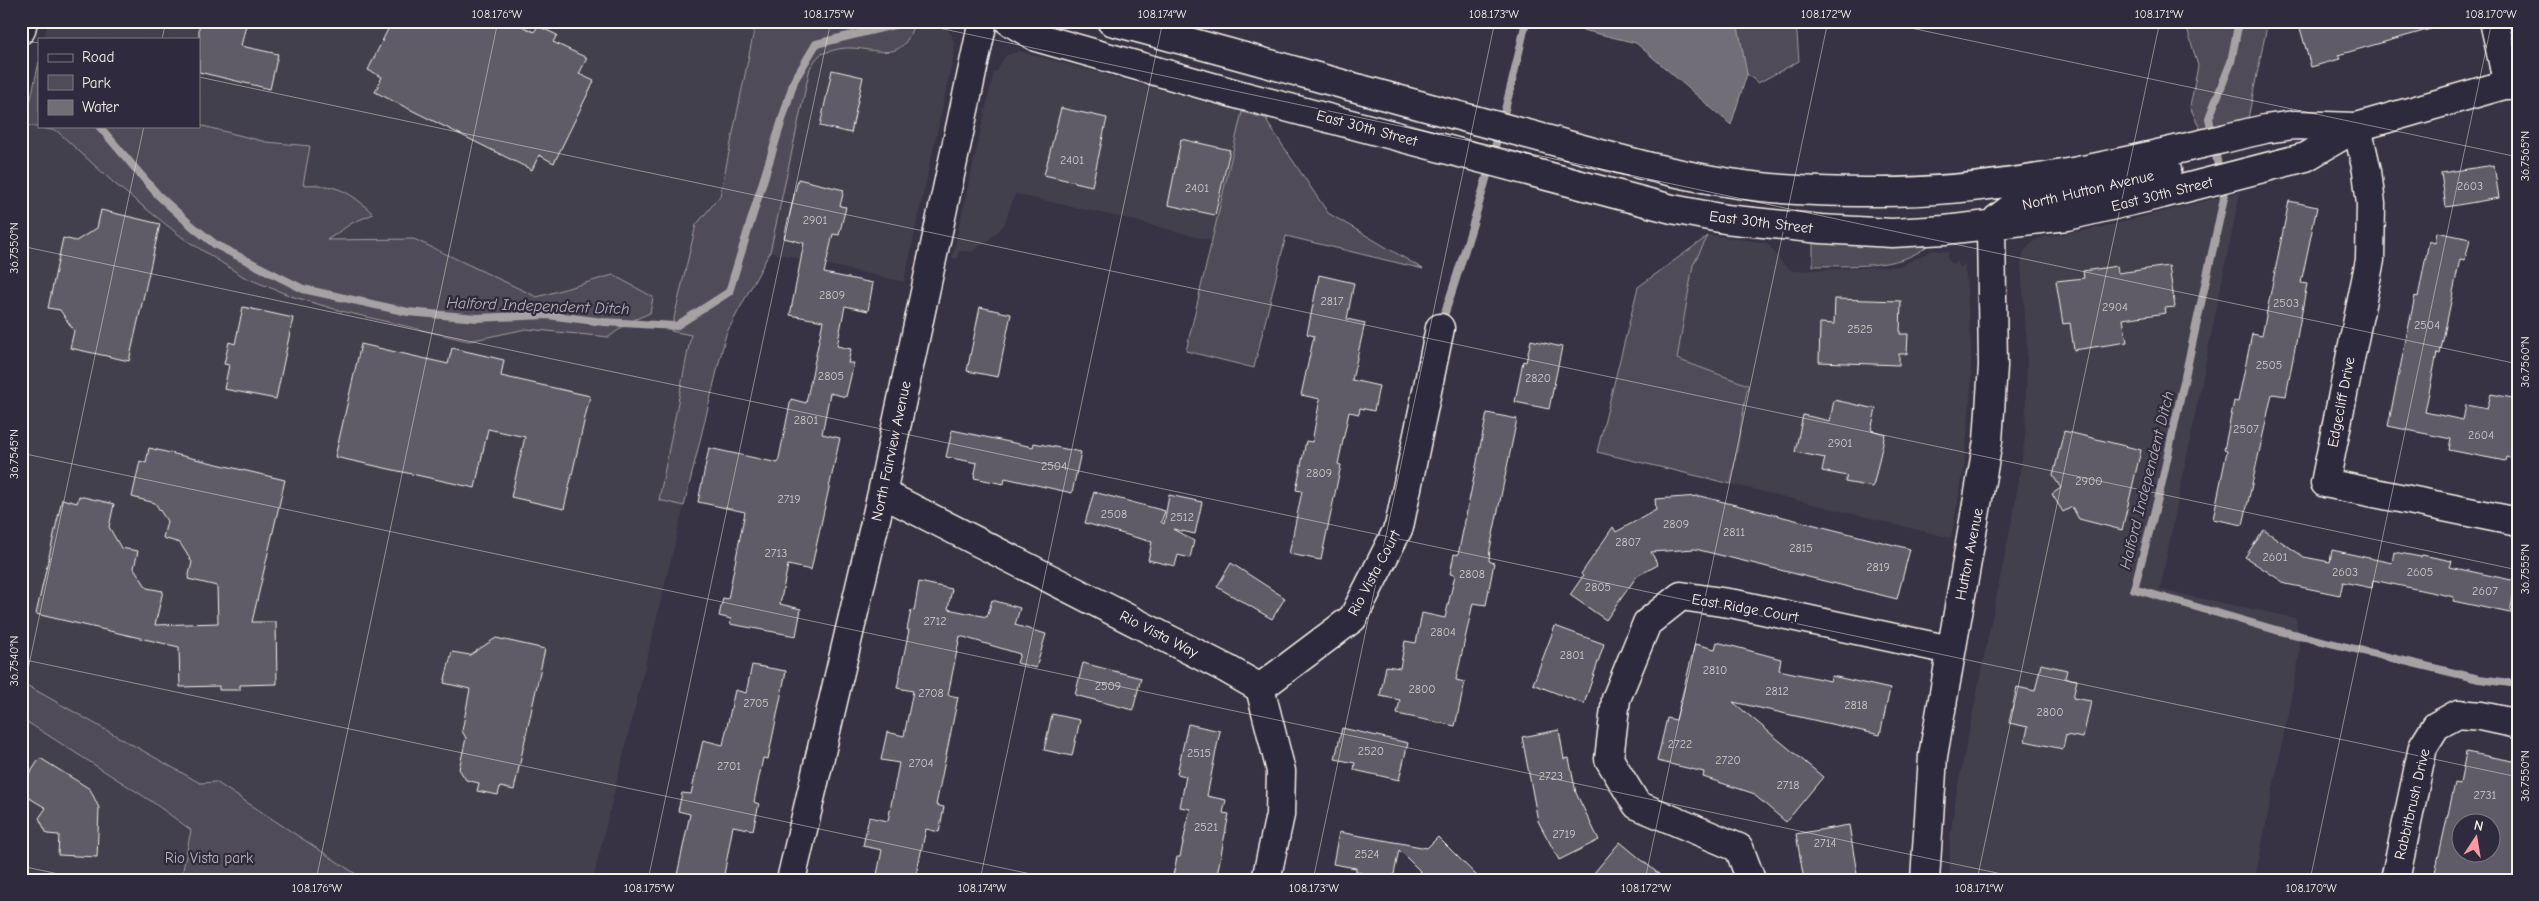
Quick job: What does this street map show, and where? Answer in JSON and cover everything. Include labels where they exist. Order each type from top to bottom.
[{"type":"main road","points":[[21,30],[23,21]]},
{"type":"main road","name":"North Fairview Avenue","points":[[791,880],[882,493],[983,21]]},
{"type":"main road","name":"East 30th Street","points":[[1009,21],[1036,37],[1231,92],[1672,209],[1725,219],[1855,231],[1910,232],[1991,226],[2068,216],[2306,157],[2357,127],[2513,83]]},
{"type":"main road","points":[[1111,21],[1678,174],[1733,184],[1806,190],[1881,192],[1943,190],[2070,174],[2294,125],[2357,127]]},
{"type":"main road","points":[[2494,21],[2513,83]]},
{"type":"main road","name":"Edgecliff Drive","points":[[2357,127],[2367,171],[2371,204],[2370,260],[2325,483],[2518,522]]},
{"type":"main road","name":"North Hutton Avenue","points":[[1991,226],[1999,215],[2027,202],[2112,186],[2156,175],[2180,165],[2214,141]]},
{"type":"main road","points":[[1943,190],[1970,202],[1991,226]]},
{"type":"main road","name":"Hutton Avenue","points":[[1925,880],[1933,756],[1950,650],[1977,514],[1990,417],[1993,366],[1991,226]]},
{"type":"main road","name":"Rio Vista Court","points":[[1260,688],[1353,618],[1395,535],[1399,527],[1440,328]]},
{"type":"main road","name":"Rio Vista Way","points":[[882,493],[1227,669],[1260,688]]},
{"type":"main road","name":"East Ridge Court","points":[[1751,880],[1739,848],[1637,805],[1609,759],[1616,700],[1646,623],[1681,596],[1735,604],[1950,650]]},
{"type":"main road","points":[[1260,688],[1281,771],[1280,815],[1266,880]]},
{"type":"main road","name":"Rabbitbrush Drive","points":[[2395,880],[2423,747],[2436,726],[2458,714],[2480,716],[2518,724]]},
{"type":"shaded area","points":[[48,21],[756,21],[720,196],[696,225],[671,330],[691,335],[659,500],[684,506],[593,880],[365,880],[216,782],[200,783],[21,682],[21,143],[25,125],[57,131],[115,184],[183,238],[244,277],[291,296],[469,341],[526,329],[609,337],[629,322],[650,313],[613,275],[537,297],[466,265],[363,241],[326,240],[352,223],[372,214],[303,185],[309,146],[266,142],[200,125],[200,38],[44,38]]},
{"type":"shaded area","points":[[914,21],[926,21],[944,26],[952,35],[955,50],[904,282],[770,252],[810,68],[821,54],[843,47],[865,48],[888,53],[910,38]]},
{"type":"shaded area","points":[[1019,51],[1242,112],[1212,241],[1132,220],[1015,194],[1004,225],[989,240],[973,251],[959,251],[957,259],[952,258],[994,71],[997,71],[1005,56]]},
{"type":"shaded area","points":[[2240,192],[2160,590],[2296,618],[2300,653],[2255,880],[1950,880],[1950,838],[1956,795],[2015,505],[2025,437],[2027,348],[2021,264],[2024,251],[2035,240],[2044,237],[2095,229]]},
{"type":"shaded area","points":[[1709,235],[1767,243],[1784,265],[1793,271],[1900,266],[1934,250],[1949,252],[1947,258],[1952,264],[1956,261],[1960,267],[1965,264],[1971,345],[1971,394],[1964,469],[1951,538],[1731,484],[1748,385],[1677,359],[1693,265]]},
{"type":"shaded area","points":[[21,718],[151,801],[191,830],[181,880],[21,878]]},
{"type":"green space","points":[[756,21],[914,22],[908,38],[901,47],[892,51],[844,48],[823,53],[810,68],[770,252],[726,334],[684,506],[659,500],[691,335],[671,331],[696,225],[720,196]]},
{"type":"green space","points":[[1722,21],[1796,21],[1799,61],[1758,83],[1747,74]]},
{"type":"green space","points":[[2185,21],[2268,21],[2247,123],[2203,135],[2190,107],[2198,66]]},
{"type":"green space","points":[[38,66],[38,127],[25,125]]},
{"type":"green space","points":[[1242,112],[1268,119],[1267,122],[1328,213],[1423,269],[1286,236],[1254,368],[1186,351]]},
{"type":"green space","points":[[200,125],[266,142],[310,146],[303,185],[333,187],[342,190],[358,200],[373,214],[352,223],[327,240],[414,239],[537,297],[613,275],[653,297],[650,313],[629,322],[609,337],[526,329],[469,341],[341,311],[291,296],[244,277],[183,238],[115,184],[57,131],[41,128],[200,128]]},
{"type":"green space","points":[[1708,236],[1693,265],[1677,359],[1748,385],[1731,484],[1597,452],[1638,287]]},
{"type":"green space","points":[[1813,242],[1927,246],[1916,254],[1888,263],[1857,266],[1813,266]]},
{"type":"green space","name":"Rio Vista park","points":[[21,682],[200,783],[216,782],[365,880],[181,880],[191,830],[151,801],[21,718]]},
{"type":"water","points":[[1546,21],[1737,21],[1747,74],[1731,125],[1636,43]]},
{"type":"building","points":[[199,21],[247,21],[241,46],[278,54],[270,89],[200,72]]},
{"type":"building","points":[[392,21],[512,21],[534,32],[538,26],[557,35],[553,42],[587,58],[579,74],[594,81],[554,163],[539,155],[532,170],[375,92],[382,77],[368,70]]},
{"type":"building","points":[[2298,21],[2437,21],[2438,27],[2338,55],[2340,59],[2311,67]]},
{"type":"building","points":[[832,70],[863,77],[851,133],[820,126]]},
{"type":"building","points":[[1061,108],[1107,118],[1092,186],[1044,175]]},
{"type":"building","points":[[1181,139],[1230,150],[1215,215],[1168,205]]},
{"type":"building","points":[[2494,165],[2499,198],[2446,207],[2441,173]]},
{"type":"building","points":[[798,179],[844,190],[840,206],[846,207],[839,235],[833,234],[824,273],[873,283],[868,311],[845,306],[837,346],[851,349],[848,363],[854,363],[846,397],[830,393],[822,434],[840,438],[811,570],[788,565],[780,604],[801,609],[796,636],[730,624],[731,619],[719,616],[723,598],[728,599],[745,512],[698,502],[709,448],[778,463],[791,399],[806,403],[823,321],[790,315],[804,243],[784,238]]},
{"type":"building","points":[[2289,201],[2317,207],[2301,283],[2307,284],[2286,396],[2272,394],[2243,525],[2213,519],[2227,451],[2224,450],[2234,401],[2238,402],[2252,334],[2262,336]]},
{"type":"building","points":[[101,210],[160,224],[129,361],[70,348],[74,331],[60,310],[48,308],[63,238],[76,241],[97,228]]},
{"type":"building","points":[[2437,232],[2470,239],[2465,260],[2460,259],[2440,354],[2437,353],[2425,412],[2463,420],[2466,405],[2487,409],[2491,394],[2518,399],[2518,460],[2506,457],[2505,461],[2449,450],[2451,439],[2388,426],[2415,296],[2418,297],[2429,241],[2435,243]]},
{"type":"building","points":[[2117,266],[2118,273],[2169,266],[2175,307],[2165,308],[2166,313],[2123,319],[2127,342],[2074,350],[2070,323],[2063,324],[2056,281],[2084,278],[2083,271]]},
{"type":"building","points":[[1319,275],[1354,283],[1347,319],[1365,323],[1352,380],[1379,386],[1374,411],[1360,408],[1359,414],[1349,412],[1338,464],[1341,465],[1321,560],[1289,554],[1302,491],[1296,490],[1306,441],[1312,442],[1320,399],[1301,395],[1314,336],[1307,334]]},
{"type":"building","points":[[1835,299],[1901,301],[1900,334],[1908,334],[1907,354],[1899,354],[1899,365],[1819,362],[1820,323],[1834,324]]},
{"type":"building","points":[[243,307],[293,318],[276,399],[224,389],[229,365],[224,364],[229,342],[235,344]]},
{"type":"building","points":[[980,307],[1011,314],[998,377],[967,371]]},
{"type":"building","points":[[1531,340],[1562,347],[1549,409],[1515,402],[1523,361],[1526,362]]},
{"type":"building","points":[[361,344],[448,364],[452,348],[504,360],[501,376],[590,396],[564,509],[511,497],[525,437],[488,429],[475,488],[335,457]]},
{"type":"building","points":[[1834,400],[1876,409],[1871,430],[1885,434],[1873,487],[1845,482],[1847,476],[1822,471],[1825,458],[1795,452],[1803,415],[1830,421]]},
{"type":"building","points":[[1487,413],[1517,419],[1490,549],[1489,561],[1494,563],[1486,605],[1473,603],[1456,680],[1465,682],[1455,726],[1397,714],[1400,700],[1380,696],[1386,666],[1400,668],[1405,641],[1416,643],[1422,613],[1445,618],[1455,575],[1450,574],[1454,554],[1458,555]]},
{"type":"building","points":[[952,430],[1033,447],[1034,443],[1081,452],[1072,493],[1005,478],[1004,484],[974,478],[977,463],[946,457]]},
{"type":"building","points":[[2064,431],[2141,450],[2122,530],[2079,519],[2072,507],[2063,512],[2052,494],[2061,488],[2053,476]]},
{"type":"building","points":[[149,448],[285,480],[252,622],[276,622],[277,684],[240,685],[240,690],[219,690],[219,686],[180,687],[179,647],[36,614],[62,499],[77,503],[79,496],[114,504],[109,527],[121,548],[138,551],[134,568],[147,588],[163,591],[155,625],[218,623],[217,586],[188,579],[192,562],[180,543],[163,538],[167,521],[155,503],[132,497],[140,461],[146,463]]},
{"type":"building","points":[[1094,492],[1165,511],[1161,522],[1164,524],[1169,495],[1202,502],[1195,534],[1173,529],[1194,541],[1190,558],[1178,555],[1175,566],[1148,560],[1152,542],[1085,523]]},
{"type":"building","points":[[1700,496],[1910,549],[1897,599],[1695,549],[1651,552],[1658,565],[1637,576],[1606,620],[1570,595],[1583,576],[1581,574],[1613,527],[1616,532],[1656,510],[1655,499]]},
{"type":"building","points":[[2264,530],[2304,557],[2330,562],[2332,550],[2392,563],[2394,552],[2421,557],[2422,555],[2452,561],[2450,567],[2516,581],[2510,613],[2453,601],[2454,597],[2373,580],[2372,588],[2343,582],[2340,595],[2286,584],[2245,557]]},
{"type":"building","points":[[1231,563],[1285,598],[1272,619],[1217,587]]},
{"type":"building","points":[[919,582],[952,589],[948,609],[987,617],[992,600],[1020,608],[1015,625],[1046,634],[1036,668],[1017,663],[1020,654],[960,636],[948,695],[958,697],[936,805],[944,807],[939,832],[926,829],[915,880],[876,880],[882,850],[863,846],[869,817],[888,821],[899,763],[881,760],[887,732],[904,736],[913,691],[897,688],[909,630],[907,630],[911,610],[914,611]]},
{"type":"building","points":[[1555,626],[1604,644],[1584,704],[1533,684]]},
{"type":"building","points":[[496,638],[545,649],[514,790],[500,787],[498,795],[477,791],[479,783],[466,780],[459,769],[466,738],[462,731],[470,689],[444,683],[452,652],[470,655]]},
{"type":"building","points":[[1717,642],[1781,659],[1779,670],[1830,681],[1832,676],[1890,689],[1880,735],[1733,702],[1823,777],[1786,822],[1752,793],[1703,777],[1704,772],[1657,761],[1667,718],[1676,720],[1695,644],[1715,649]]},
{"type":"building","points":[[1083,663],[1141,678],[1133,710],[1075,695]]},
{"type":"building","points":[[2041,664],[2067,670],[2065,678],[2077,680],[2073,698],[2091,701],[2083,738],[2066,735],[2063,749],[2025,741],[2028,727],[2009,723],[2017,687],[2035,691]]},
{"type":"building","points":[[752,665],[786,671],[768,759],[763,758],[754,802],[759,804],[753,830],[733,826],[723,880],[676,880],[690,814],[678,811],[682,793],[691,794],[703,740],[723,745],[735,690],[746,693]]},
{"type":"building","points":[[1052,714],[1080,720],[1072,756],[1044,750]]},
{"type":"building","points":[[1188,724],[1220,731],[1207,796],[1226,800],[1223,813],[1229,814],[1216,880],[1172,880],[1177,857],[1180,857],[1190,809],[1180,807],[1186,776],[1177,774]]},
{"type":"building","points":[[1342,728],[1408,743],[1399,780],[1354,770],[1355,763],[1335,759]]},
{"type":"building","points":[[1559,730],[1564,759],[1569,758],[1576,793],[1599,840],[1559,860],[1538,821],[1522,737]]},
{"type":"building","points":[[2466,752],[2518,762],[2518,880],[2446,880],[2434,877],[2455,783],[2460,784]]},
{"type":"building","points":[[40,758],[90,789],[99,808],[97,857],[58,855],[59,835],[47,834],[39,818],[46,808],[21,793],[21,787]]},
{"type":"building","points":[[1849,825],[1858,880],[1804,880],[1796,834]]},
{"type":"building","points":[[1339,832],[1427,848],[1438,837],[1481,880],[1429,880],[1399,850],[1393,879],[1356,872],[1356,868],[1333,864]]},
{"type":"building","points":[[1620,842],[1666,880],[1588,880]]},
{"type":"waterway","name":"Halford Independent Ditch","points":[[101,128],[158,195],[192,226],[216,245],[303,289],[408,312],[477,318],[547,315],[604,322],[676,326],[729,292],[794,81],[816,44],[910,21]]},
{"type":"waterway","points":[[1441,325],[1488,174],[1526,21]]},
{"type":"waterway","name":"Halford Independent Ditch","points":[[2239,21],[2231,62],[2209,118],[2224,198],[2160,491],[2134,589],[2276,630],[2479,679],[2518,684]]}]
